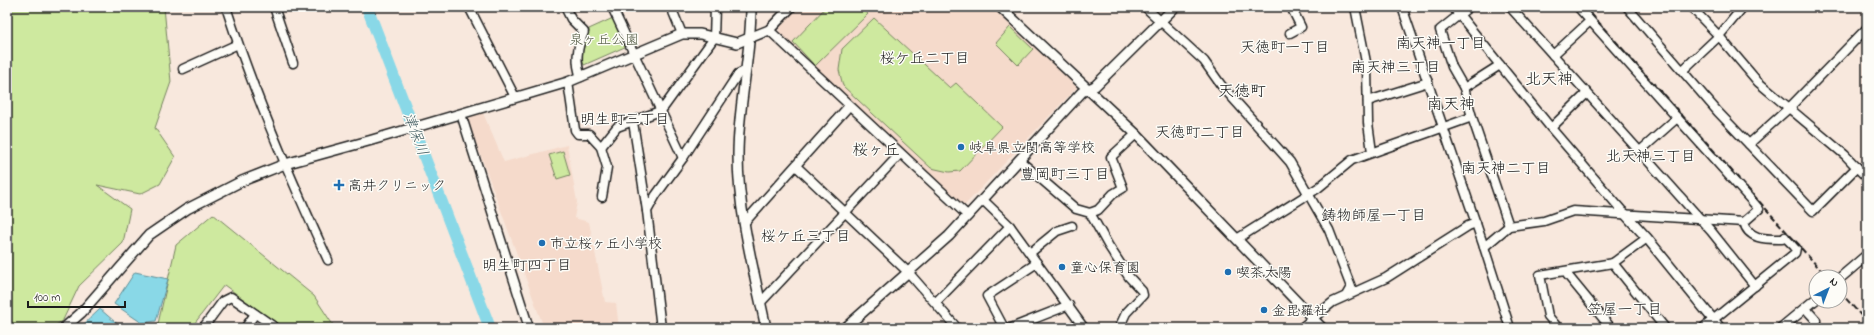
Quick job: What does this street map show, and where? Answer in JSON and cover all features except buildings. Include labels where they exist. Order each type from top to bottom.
[{"type":"street","points":[[226,7],[238,44],[290,179],[328,260]]},
{"type":"street","points":[[274,7],[293,63]]},
{"type":"street","points":[[469,7],[515,97]]},
{"type":"street","points":[[565,7],[571,19],[584,32],[578,44],[577,68],[581,77]]},
{"type":"street","points":[[612,7],[660,112],[683,158]]},
{"type":"street","points":[[671,7],[682,34]]},
{"type":"street","points":[[601,147],[617,128],[660,112],[714,38],[715,7]]},
{"type":"street","points":[[751,7],[751,38],[740,112],[738,154],[739,188],[744,223],[766,328]]},
{"type":"street","points":[[64,328],[81,313],[149,235],[187,209],[242,181],[285,164],[568,82],[682,34],[700,34],[737,43],[769,30],[790,7]]},
{"type":"street","points":[[1000,7],[1136,134],[1322,328]]},
{"type":"street","points":[[1145,7],[1204,61],[1221,84],[1290,162],[1329,230],[1350,287],[1347,294]]},
{"type":"street","points":[[845,328],[949,236],[1082,92],[1095,86],[1175,7]]},
{"type":"street","points":[[1290,33],[1301,27],[1291,7]]},
{"type":"street","points":[[1355,7],[1367,67],[1368,123],[1372,152]]},
{"type":"street","points":[[1402,7],[1476,223],[1510,328]]},
{"type":"street","points":[[1453,7],[1551,128],[1647,238],[1720,328]]},
{"type":"street","points":[[1469,7],[1440,30],[1452,67],[1464,88],[1472,117],[1509,226]]},
{"type":"street","points":[[1510,7],[1640,151],[1755,286]]},
{"type":"street","points":[[1484,247],[1509,226],[1544,221],[1572,211],[1624,213],[1744,222],[1759,209],[1578,7]]},
{"type":"street","points":[[1627,7],[1718,112],[1814,211],[1857,167]]},
{"type":"street","points":[[1691,7],[1719,36],[1758,82],[1857,167],[1867,178]]},
{"type":"street","points":[[1683,70],[1719,36],[1743,7]]},
{"type":"street","points":[[1553,55],[1590,21]]},
{"type":"street","points":[[1749,144],[1789,108],[1867,28]]},
{"type":"street","points":[[769,30],[968,216]]},
{"type":"street","points":[[183,69],[238,44]]},
{"type":"street","points":[[1464,88],[1500,65]]},
{"type":"street","points":[[647,211],[656,195],[683,158],[738,74],[746,70]]},
{"type":"street","points":[[568,82],[575,130],[578,134],[589,134],[601,147],[607,166],[602,198]]},
{"type":"street","points":[[1368,101],[1428,82]]},
{"type":"street","points":[[1551,128],[1587,93]]},
{"type":"street","points":[[744,223],[849,106]]},
{"type":"street","points":[[458,115],[529,328]]},
{"type":"street","points":[[1237,239],[1318,188],[1352,160],[1443,126],[1472,117]]},
{"type":"street","points":[[1640,151],[1677,118]]},
{"type":"street","points":[[633,122],[647,211],[661,328]]},
{"type":"street","points":[[1019,160],[1076,209],[1090,213],[1098,210],[1113,194],[1123,188],[1111,157],[1136,134]]},
{"type":"street","points":[[761,302],[900,154]]},
{"type":"street","points":[[796,166],[908,272],[936,302],[957,328]]},
{"type":"street","points":[[983,200],[1010,226],[1069,305],[1084,328]]},
{"type":"street","points":[[1090,213],[1129,277],[1142,291],[1143,296],[1126,313],[1119,328]]},
{"type":"street","points":[[1703,328],[1795,253],[1796,248],[1783,238],[1763,239],[1752,234],[1744,222]]},
{"type":"street","points":[[1301,328],[1332,302],[1347,294],[1386,278],[1468,226],[1476,223]]},
{"type":"street","points":[[936,302],[1010,226]]},
{"type":"street","points":[[1030,253],[1057,231],[1072,226]]},
{"type":"street","points":[[1558,328],[1548,316],[1540,275],[1614,263],[1647,238]]},
{"type":"street","points":[[1848,271],[1867,255]]},
{"type":"street","points":[[1004,328],[987,296],[1037,263]]},
{"type":"street","points":[[1614,263],[1665,328]]},
{"type":"street","points":[[1565,272],[1611,328]]},
{"type":"street","points":[[203,328],[223,301],[231,297],[273,326],[273,328]]},
{"type":"street","points":[[1011,328],[1069,305]]},
{"type":"street","points":[[1781,328],[1808,306]]},
{"type":"street","points":[[1805,308],[1816,320],[1816,328]]},
{"type":"street","points":[[245,328],[255,314]]},
{"type":"shaded area","name":"岐阜県立関高等学校","points":[[799,7],[991,7],[1077,87],[964,206],[780,35],[779,28]]},
{"type":"shaded area","points":[[483,113],[504,162],[567,145],[577,202],[574,218],[589,222],[605,302],[616,303],[619,328],[544,328],[467,118]]},
{"type":"green space","points":[[7,7],[164,7],[171,82],[155,128],[175,157],[160,184],[140,194],[97,185],[130,209],[123,243],[79,286],[63,320],[52,328],[7,328]]},
{"type":"green space","points":[[826,7],[861,7],[868,14],[815,66],[793,42]]},
{"type":"green space","name":"泉ヶ丘公園","points":[[613,18],[627,46],[584,65],[581,57],[589,29]]},
{"type":"green space","points":[[874,18],[950,88],[956,83],[1002,127],[960,171],[949,172],[931,168],[843,86],[839,70],[842,49]]},
{"type":"green space","points":[[1010,27],[1033,49],[1018,65],[996,43]]},
{"type":"green space","points":[[563,151],[570,175],[557,179],[549,155]]},
{"type":"green space","points":[[213,214],[314,296],[335,328],[283,328],[224,285],[191,328],[157,328],[176,245]]},
{"type":"water","points":[[135,272],[168,279],[156,321],[142,323],[114,304]]},
{"type":"water","points":[[100,309],[122,328],[80,328]]},
{"type":"waterway","name":"津保川","points":[[367,7],[490,328]]},
{"type":"railway","points":[[1585,7],[1820,269]]},
{"type":"railway","points":[[1848,301],[1867,322]]},
{"type":"place","name":"岐阜県立関高等学校","points":[[961,147]]},
{"type":"place","name":"高井クリニック","points":[[339,185]]},
{"type":"place","name":"市立桜ヶ丘小学校","points":[[542,243]]},
{"type":"place","name":"童心保育園","points":[[1062,267]]},
{"type":"place","name":"喫茶太陽","points":[[1228,272]]},
{"type":"place","name":"金毘羅社","points":[[1264,310]]},
{"type":"district","name":"南天神一丁目","points":[[1441,43]]},
{"type":"district","name":"天徳町一丁目","points":[[1285,47]]},
{"type":"district","name":"桜ケ丘二丁目","points":[[925,58]]},
{"type":"district","name":"南天神三丁目","points":[[1396,67]]},
{"type":"district","name":"北天神","points":[[1549,78]]},
{"type":"district","name":"天徳町","points":[[1242,90]]},
{"type":"district","name":"南天神","points":[[1451,103]]},
{"type":"district","name":"明生町三丁目","points":[[625,119]]},
{"type":"district","name":"天徳町二丁目","points":[[1200,132]]},
{"type":"district","name":"桜ヶ丘","points":[[876,149]]},
{"type":"district","name":"北天神三丁目","points":[[1651,156]]},
{"type":"district","name":"南天神二丁目","points":[[1506,168]]},
{"type":"district","name":"豊岡町三丁目","points":[[1065,174]]},
{"type":"district","name":"鋳物師屋一丁目","points":[[1374,215]]},
{"type":"district","name":"桜ケ丘三丁目","points":[[806,236]]},
{"type":"district","name":"明生町四丁目","points":[[527,265]]},
{"type":"district","name":"笠屋一丁目","points":[[1625,309]]}]
